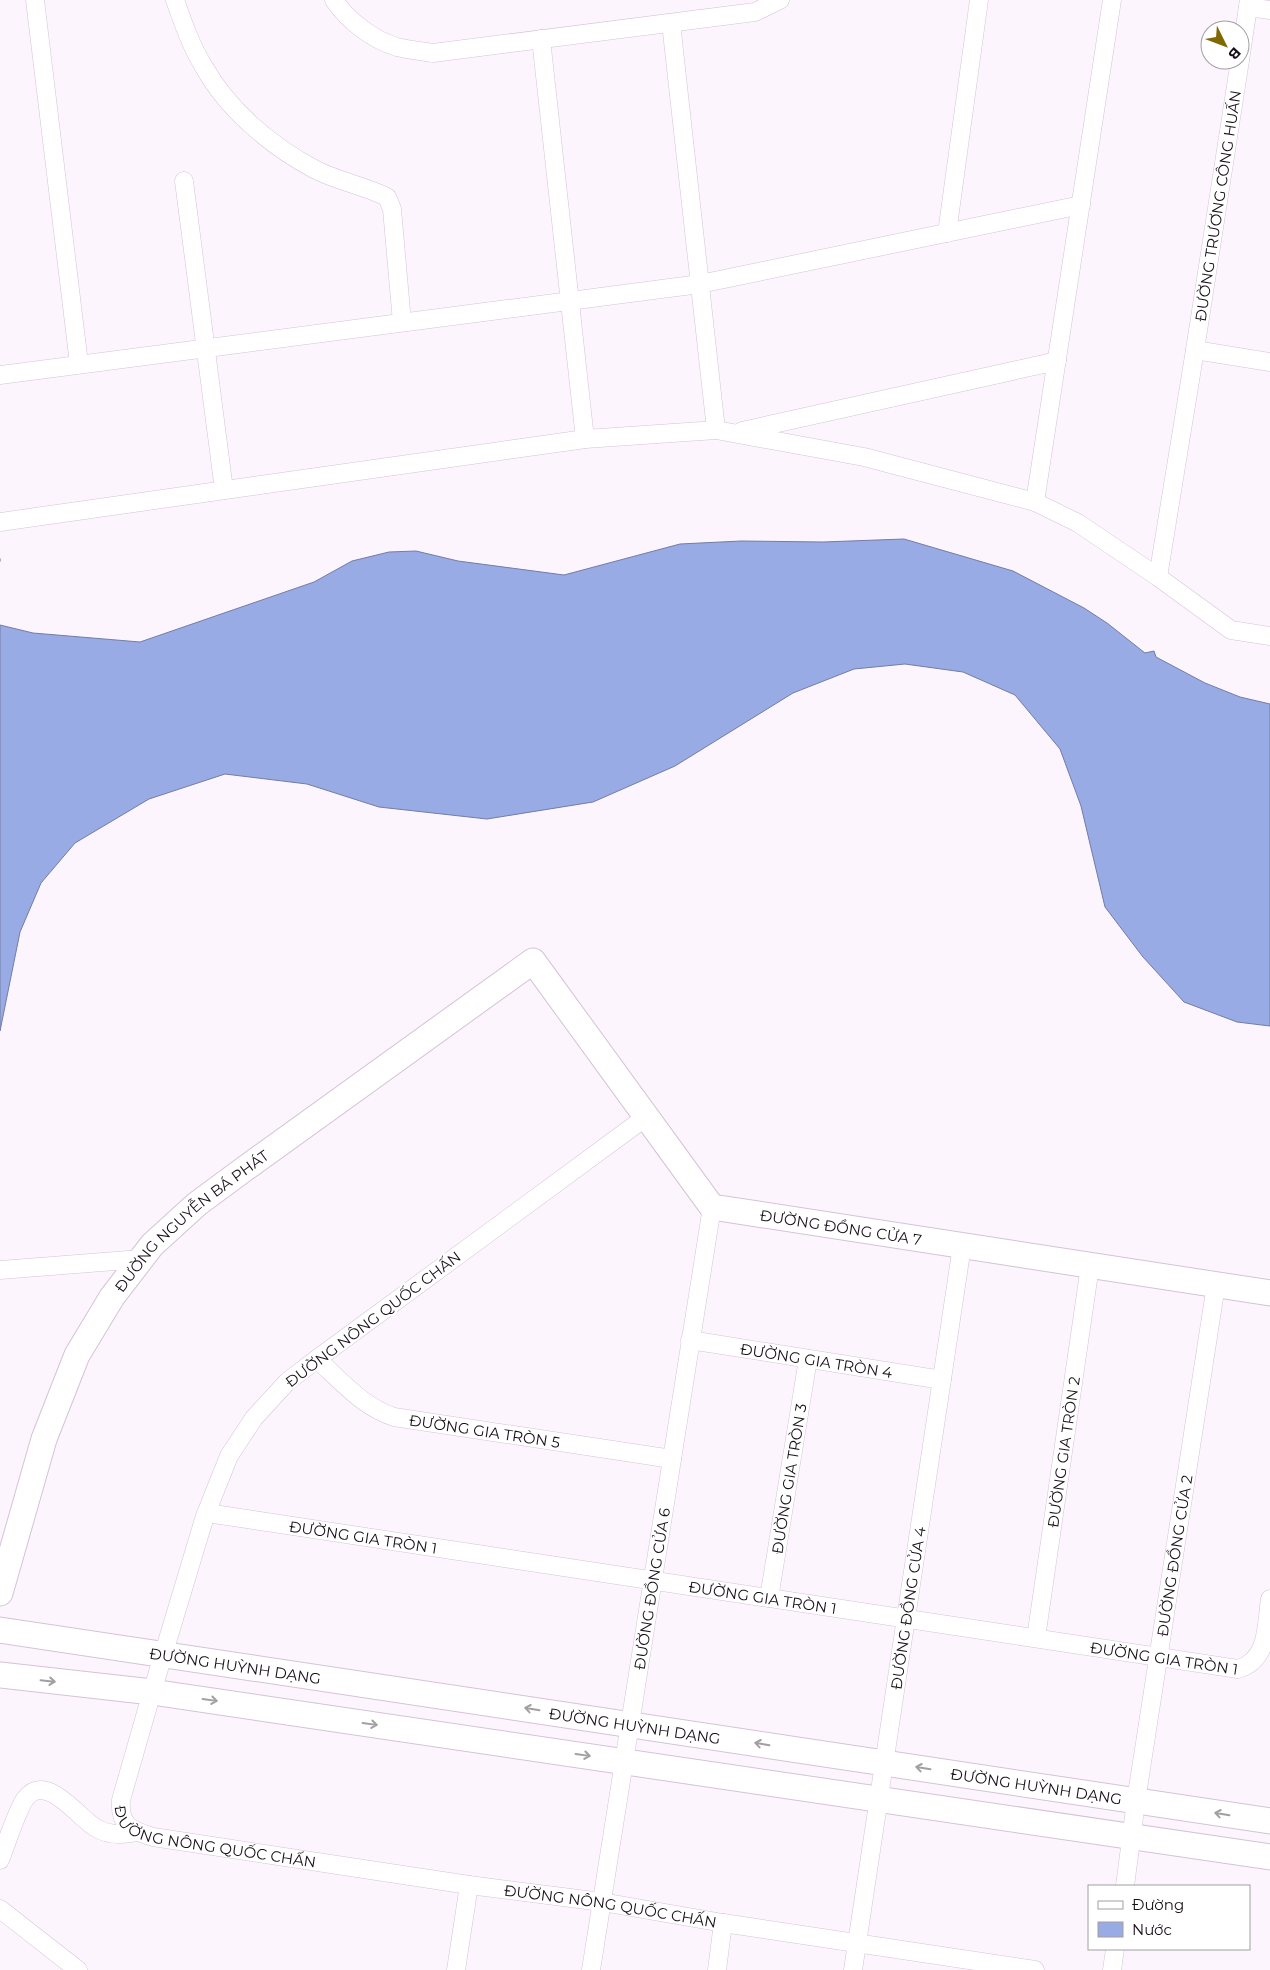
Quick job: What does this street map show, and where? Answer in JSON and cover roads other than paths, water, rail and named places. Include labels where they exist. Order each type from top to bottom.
[{"type":"street","points":[[35,0],[79,364]]},
{"type":"street","points":[[175,0],[187,35],[204,68],[225,98],[252,124],[280,148],[316,170],[387,197],[392,209],[402,322]]},
{"type":"street","points":[[334,0],[340,9],[366,32],[396,47],[433,53],[755,12],[780,0]]},
{"type":"street","points":[[947,233],[979,0]]},
{"type":"street","points":[[1034,502],[1112,0]]},
{"type":"street","points":[[1249,3],[1270,10]]},
{"type":"street","name":"ĐƯỜNG TRƯƠNG CÔNG HUẤN","points":[[1246,20],[1249,3]]},
{"type":"street","points":[[671,23],[716,430]]},
{"type":"street","points":[[542,40],[584,439]]},
{"type":"street","name":"ĐƯỜNG TRƯƠNG CÔNG HUẤN","points":[[1158,577],[1196,350],[1238,70]]},
{"type":"street","points":[[184,182],[224,490]]},
{"type":"street","points":[[0,374],[700,284],[1081,205]]},
{"type":"street","points":[[1196,350],[1270,362]]},
{"type":"street","points":[[734,433],[1056,361]]},
{"type":"street","points":[[0,522],[584,439],[716,430],[864,457],[1034,502],[1078,523],[1158,577],[1231,630],[1270,636]]},
{"type":"street","name":"ĐƯỜNG NGUYỄN BÁ PHÁT","points":[[0,1593],[44,1439],[77,1355],[112,1298],[152,1245],[198,1204],[243,1170],[533,962],[646,1117]]},
{"type":"street","points":[[646,1117],[712,1207]]},
{"type":"street","name":"ĐƯỜNG NÔNG QUỐC CHẤN","points":[[646,1117],[287,1382],[254,1418],[229,1456],[206,1513],[163,1653],[121,1800],[120,1814],[126,1824],[137,1832],[153,1837],[469,1885],[602,1902],[723,1923],[857,1943],[983,1966],[1035,1970]]},
{"type":"street","name":"ĐƯỜNG ĐỒNG CỬA 7","points":[[712,1207],[1270,1293]]},
{"type":"street","name":"ĐƯỜNG ĐỒNG CỬA 6","points":[[591,1970],[712,1207]]},
{"type":"street","name":"ĐƯỜNG ĐỒNG CỬA 4","points":[[853,1970],[962,1246]]},
{"type":"street","points":[[0,1270],[141,1259]]},
{"type":"street","name":"ĐƯỜNG GIA TRÒN 2","points":[[1036,1638],[1090,1266]]},
{"type":"street","name":"ĐƯỜNG ĐỒNG CỬA 2","points":[[1125,1885],[1136,1801],[1216,1285]]},
{"type":"street","name":"ĐƯỜNG GIA TRÒN 4","points":[[690,1340],[942,1380]]},
{"type":"street","name":"ĐƯỜNG GIA TRÒN 5","points":[[317,1359],[377,1412],[394,1417],[672,1459]]},
{"type":"street","name":"ĐƯỜNG GIA TRÒN 3","points":[[770,1598],[808,1359]]},
{"type":"street","name":"ĐƯỜNG GIA TRÒN 1","points":[[206,1513],[1238,1669],[1248,1666],[1257,1657],[1264,1643],[1270,1599]]},
{"type":"street","name":"ĐƯỜNG HUỲNH DẠNG","points":[[0,1630],[1270,1821]]},
{"type":"street","points":[[0,1675],[152,1692],[1270,1857]]},
{"type":"street","points":[[0,1860],[23,1801],[30,1793],[42,1790],[53,1793],[97,1829],[119,1836],[137,1832]]},
{"type":"street","points":[[456,1970],[469,1885]]},
{"type":"street","points":[[0,1910],[78,1970]]},
{"type":"street","points":[[717,1970],[723,1923]]},
{"type":"street","points":[[1112,1970],[1115,1950]]},
{"type":"water","points":[[904,539],[1013,571],[1084,608],[1107,623],[1145,653],[1154,651],[1156,657],[1205,683],[1240,697],[1270,704],[1270,1026],[1237,1022],[1184,1002],[1143,957],[1105,907],[1081,806],[1060,749],[1015,695],[963,672],[905,664],[854,669],[793,693],[675,766],[593,802],[487,819],[379,807],[307,784],[225,774],[149,799],[75,843],[41,883],[20,932],[0,1031],[0,625],[33,633],[140,642],[314,582],[352,561],[389,552],[416,551],[458,561],[564,575],[680,544],[741,541],[823,542]]}]
